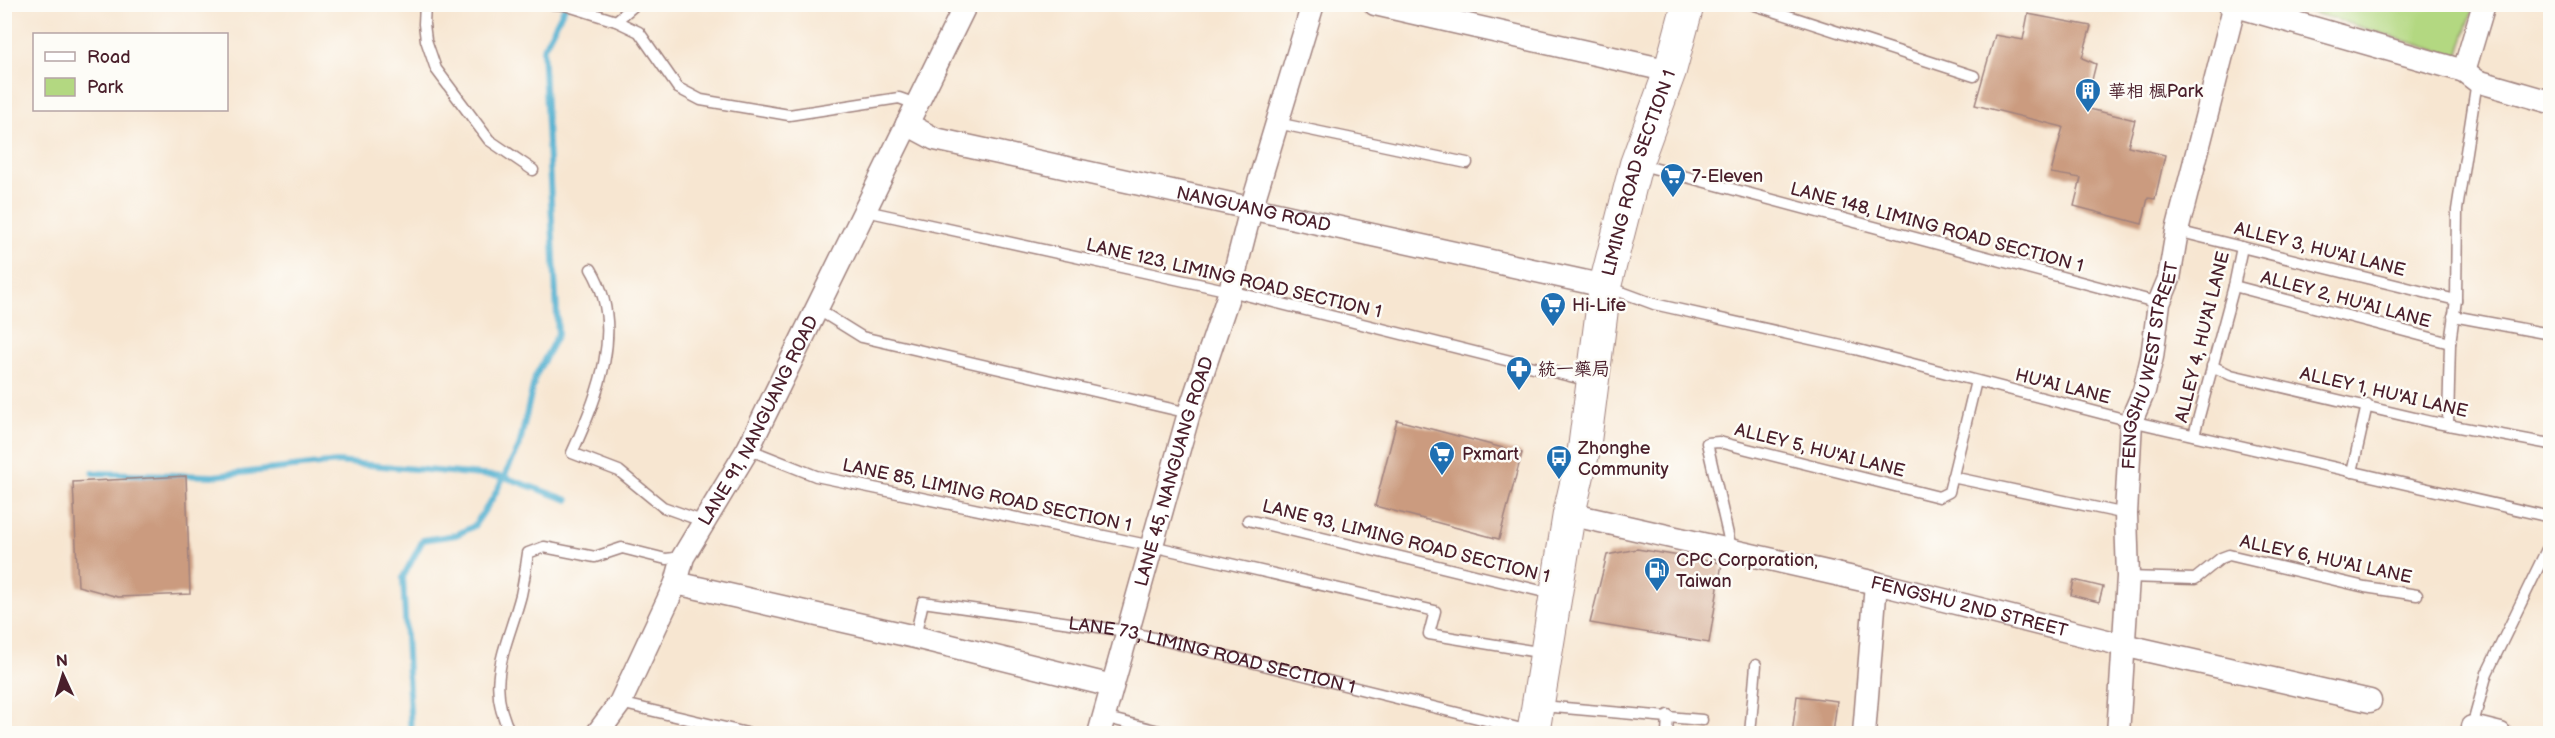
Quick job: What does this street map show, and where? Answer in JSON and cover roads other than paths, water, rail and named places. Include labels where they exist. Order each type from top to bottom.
[{"type":"main road","name":"LIMING ROAD SECTION 1","points":[[1535,724],[1569,514],[1584,449],[1605,286],[1636,164],[1670,71],[1688,4]]},
{"type":"street","name":"LANE 91, NANGUANG ROAD","points":[[597,734],[620,703],[676,583],[682,557],[748,449],[966,4]]},
{"type":"street","name":"LANE 45, NANGUANG ROAD","points":[[1101,725],[1189,412],[1230,291],[1251,209],[1313,4]]},
{"type":"street","points":[[1375,4],[1670,71]]},
{"type":"street","points":[[2471,76],[2484,4]]},
{"type":"street","points":[[2233,5],[2550,102]]},
{"type":"street","name":"FENGSHU WEST STREET","points":[[2118,734],[2128,577],[2126,514],[2131,421],[2144,391],[2152,357],[2159,303],[2169,279],[2176,231],[2233,5]]},
{"type":"street","name":"NANGUANG ROAD","points":[[911,114],[935,139],[1605,286]]},
{"type":"street","name":"FENGSHU 2ND STREET","points":[[1569,514],[1876,583],[2123,645],[2370,701]]},
{"type":"street","points":[[676,583],[915,637],[1112,686]]},
{"type":"street","points":[[1864,734],[1876,583]]},
{"type":"street","points":[[2472,727],[2500,734]]},
{"type":"lane","points":[[425,4],[426,40],[436,69],[489,141],[533,170]]},
{"type":"lane","points":[[552,4],[565,5],[616,21],[639,32],[678,88],[701,100],[789,115],[899,98],[911,114]]},
{"type":"lane","points":[[616,21],[636,4]]},
{"type":"lane","points":[[1752,4],[1974,76]]},
{"type":"lane","points":[[2448,424],[2450,343],[2456,300],[2457,210],[2471,76]]},
{"type":"lane","points":[[1277,123],[1467,163]]},
{"type":"lane","name":"LANE 148, LIMING ROAD SECTION 1","points":[[1636,164],[2159,303]]},
{"type":"lane","name":"LANE 123, LIMING ROAD SECTION 1","points":[[866,211],[1230,291],[1593,382]]},
{"type":"lane","name":"ALLEY 3, HU'AI LANE","points":[[2176,231],[2456,300]]},
{"type":"lane","name":"ALLEY 4, HU'AI LANE","points":[[2194,435],[2234,286],[2242,247]]},
{"type":"lane","points":[[591,269],[601,286],[607,310],[608,334],[593,408],[572,453],[619,471],[663,507],[702,521]]},
{"type":"lane","name":"HU'AI LANE","points":[[1605,286],[1654,304],[1854,350],[2131,421],[2550,517]]},
{"type":"lane","name":"ALLEY 2, HU'AI LANE","points":[[2234,286],[2450,343]]},
{"type":"lane","points":[[817,309],[862,337],[1189,412]]},
{"type":"lane","points":[[2452,316],[2550,334]]},
{"type":"lane","name":"ALLEY 1, HU'AI LANE","points":[[2212,366],[2231,375],[2448,424],[2550,444]]},
{"type":"lane","name":"ALLEY 5, HU'AI LANE","points":[[1732,552],[1707,443],[1719,442],[1939,497],[1948,492],[1976,381]]},
{"type":"lane","points":[[2352,472],[2367,405]]},
{"type":"lane","name":"LANE 85, LIMING ROAD SECTION 1","points":[[748,449],[816,476],[1152,546],[1435,611],[1429,634],[1547,653]]},
{"type":"lane","points":[[1952,477],[2126,514]]},
{"type":"lane","name":"LANE 93, LIMING ROAD SECTION 1","points":[[1248,520],[1556,595]]},
{"type":"lane","points":[[2472,727],[2487,673],[2550,543]]},
{"type":"lane","points":[[511,734],[503,719],[497,678],[521,594],[528,553],[544,547],[595,556],[622,548],[666,559],[682,557]]},
{"type":"lane","name":"ALLEY 6, HU'AI LANE","points":[[2128,577],[2195,579],[2221,558],[2229,555],[2365,587],[2417,595]]},
{"type":"lane","name":"LANE 73, LIMING ROAD SECTION 1","points":[[915,637],[923,602],[1126,631],[1535,724],[1668,716],[1702,720]]},
{"type":"lane","points":[[1750,734],[1756,665]]},
{"type":"lane","points":[[620,703],[751,734]]},
{"type":"lane","points":[[1667,734],[1668,716]]},
{"type":"lane","points":[[1101,725],[1171,734]]},
{"type":"waterway","points":[[411,734],[403,577],[423,540],[456,535],[474,526],[493,498],[519,447],[535,377],[558,334],[543,49],[566,5]]},
{"type":"waterway","points":[[93,473],[214,476],[337,462],[504,477],[568,500]]},
{"type":"place","name":"華相 楓Park","points":[[2088,114]]},
{"type":"place","name":"7-Eleven","points":[[1673,199]]},
{"type":"place","name":"Hi-Life","points":[[1553,328]]},
{"type":"place","name":"統一藥局","points":[[1519,392]]},
{"type":"place","name":"Pxmart","points":[[1442,477]]},
{"type":"place","name":"Zhonghe Community","points":[[1559,481]]},
{"type":"place","name":"CPC Corporation, Taiwan","points":[[1657,593]]}]
